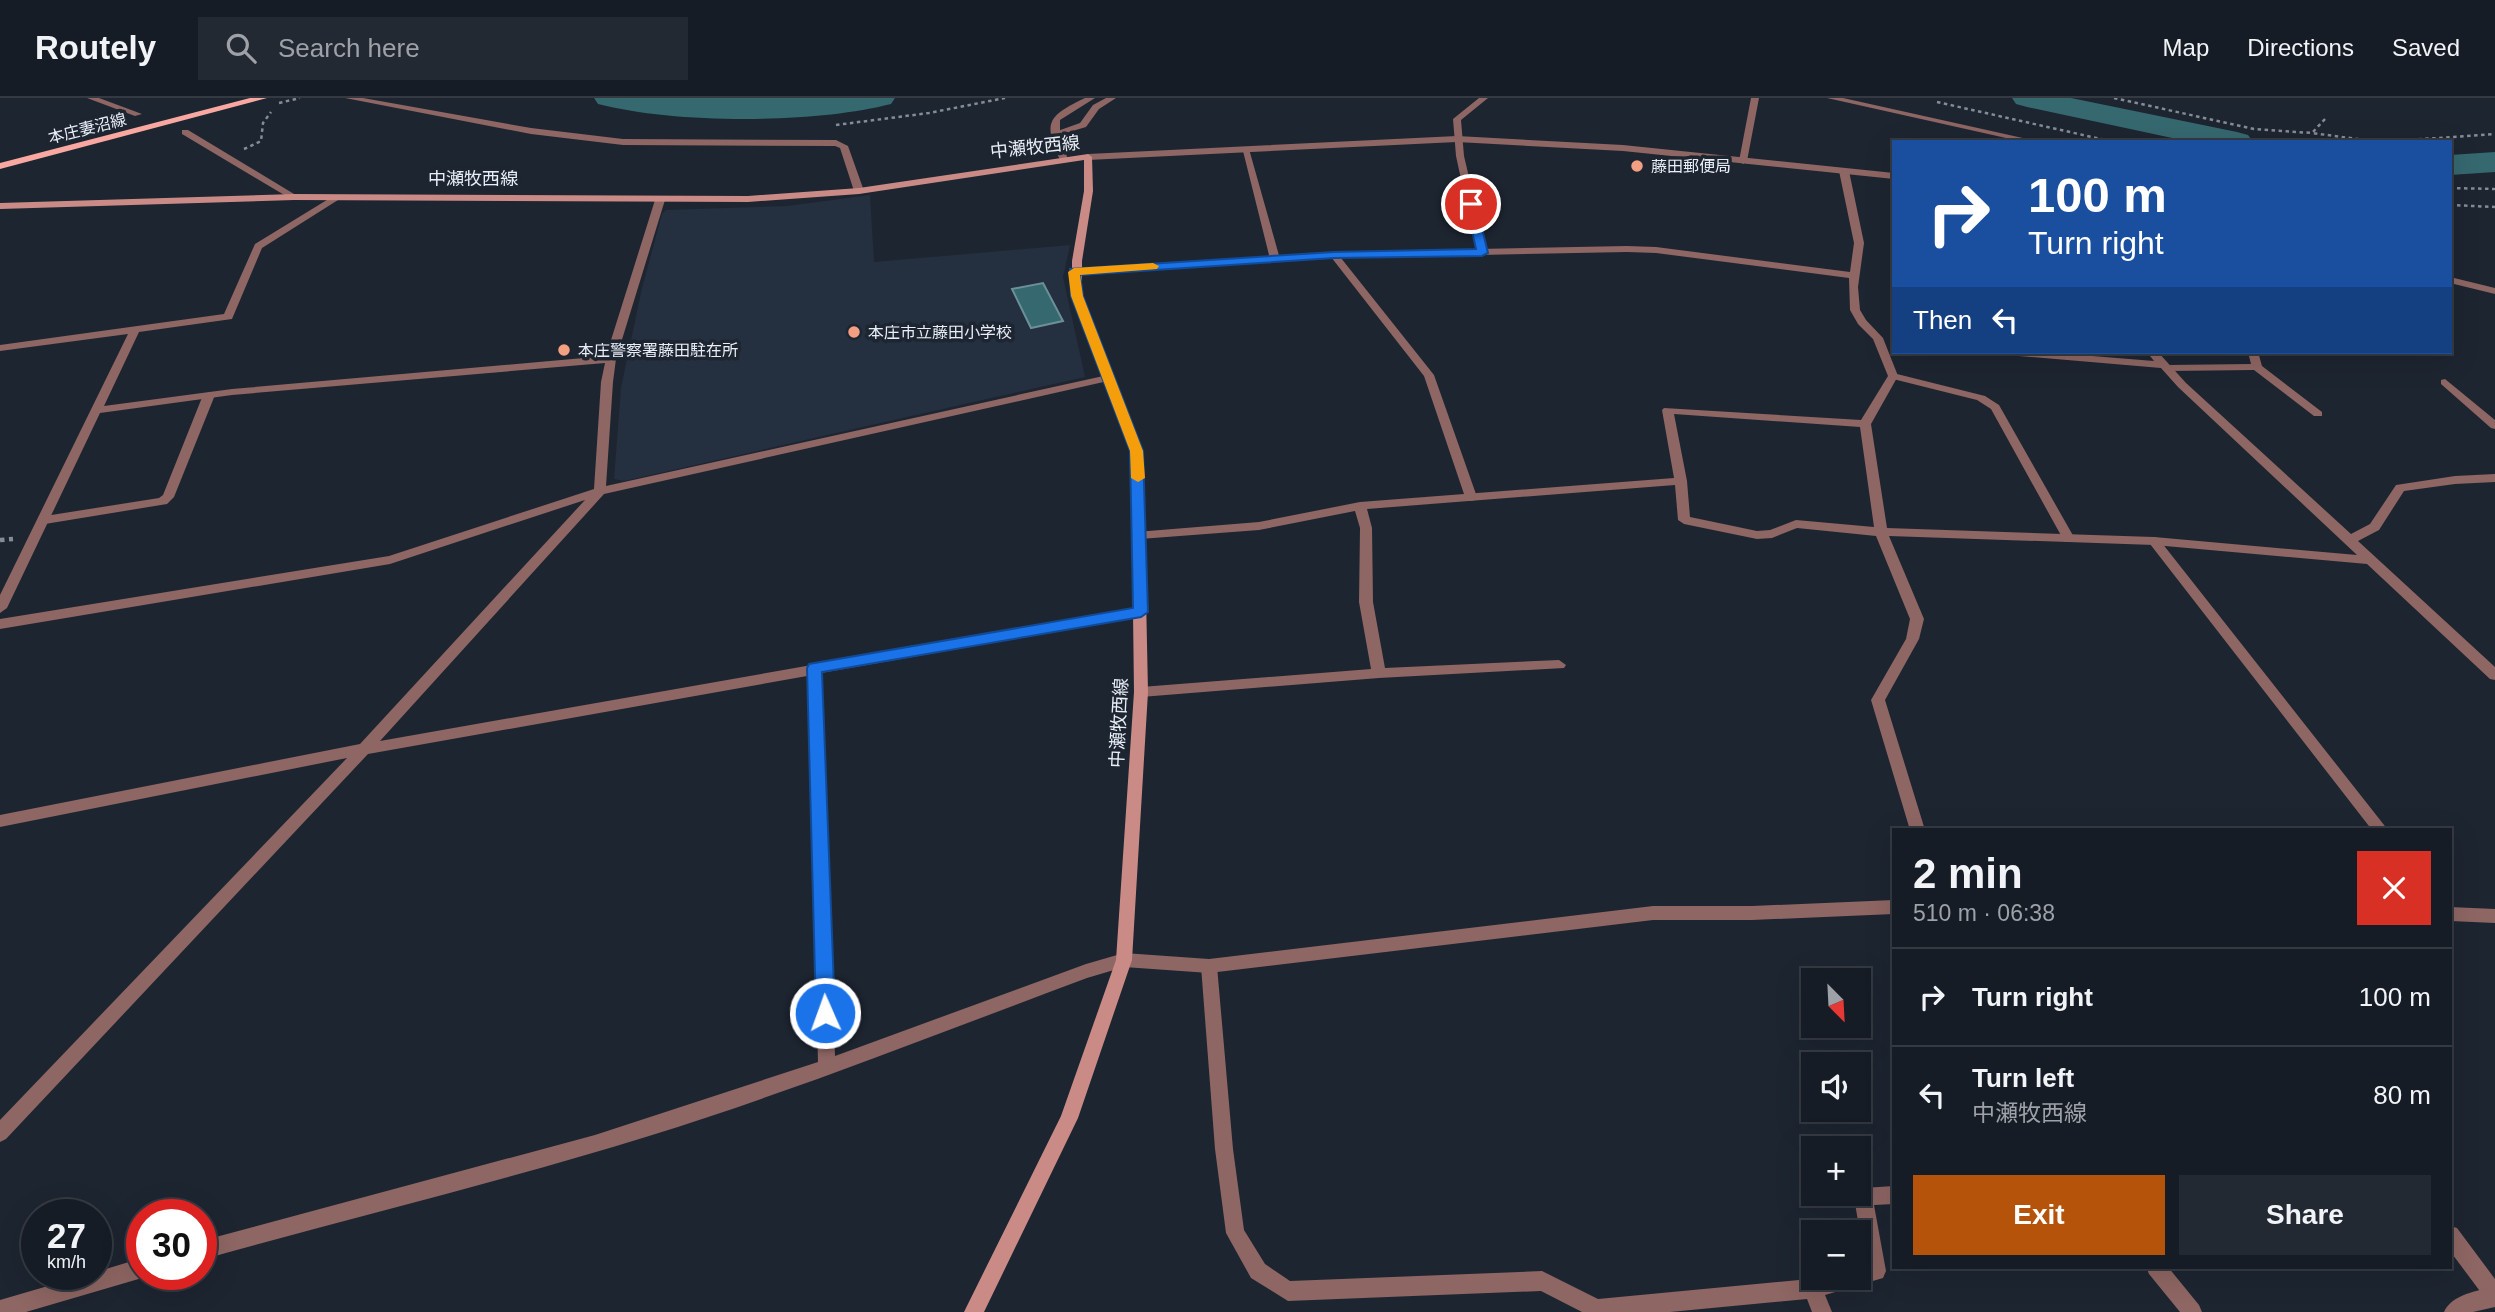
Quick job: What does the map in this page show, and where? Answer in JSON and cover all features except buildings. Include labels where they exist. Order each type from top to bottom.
[{"type":"main road","name":"本庄妻沼線","points":[[0,166],[262,98]]},
{"type":"main road","name":"中瀬牧西線","points":[[0,206],[294,197],[748,199],[859,191],[1088,157],[1090,179],[1074,272],[1077,296],[1137,451],[1141,692],[1124,960],[1069,1118],[974,1312]]},
{"type":"street","points":[[91,98],[138,114]]},
{"type":"street","points":[[349,98],[531,131],[623,142],[836,143],[844,146],[859,191]]},
{"type":"street","points":[[1064,160],[1055,135],[1055,120],[1065,111],[1091,98]]},
{"type":"street","points":[[1055,135],[1083,125],[1096,107],[1112,98]]},
{"type":"street","points":[[1482,253],[1457,139],[1457,119],[1484,98]]},
{"type":"street","points":[[1743,161],[1755,98]]},
{"type":"street","points":[[1832,98],[2028,140]]},
{"type":"street","points":[[185,132],[294,197]]},
{"type":"street","points":[[1088,157],[1457,139],[1623,148],[1892,176]]},
{"type":"street","points":[[1245,149],[1275,259]]},
{"type":"street","points":[[1844,171],[1859,243],[1854,276],[1855,310],[1862,322],[1878,338],[1892,376],[1865,424],[1881,532],[1917,619],[1917,632],[1884,684],[1878,700],[1917,828]]},
{"type":"street","points":[[0,348],[228,317],[258,246],[335,198]]},
{"type":"street","points":[[0,1133],[364,749],[600,491],[611,359],[660,200]]},
{"type":"street","points":[[1074,272],[1334,255],[1656,250],[1854,276]]},
{"type":"street","points":[[1334,255],[1429,375],[1471,497]]},
{"type":"street","points":[[2452,280],[2495,291]]},
{"type":"street","points":[[0,608],[135,330]]},
{"type":"street","points":[[1878,338],[1892,340]]},
{"type":"street","points":[[2028,354],[2165,367],[2257,367]]},
{"type":"street","points":[[2154,354],[2370,561],[2495,675]]},
{"type":"street","points":[[2254,354],[2257,367],[2318,414]]},
{"type":"street","points":[[98,410],[209,395],[611,359]]},
{"type":"street","points":[[1892,376],[1981,398],[1995,407],[2069,539]]},
{"type":"street","points":[[0,624],[390,560],[600,491],[1108,377]]},
{"type":"street","points":[[2445,382],[2495,426]]},
{"type":"street","points":[[45,520],[163,501],[168,497],[209,395]]},
{"type":"street","points":[[1865,424],[1668,410],[1681,481],[1684,520],[1757,535],[1772,534],[1797,524],[1881,532],[2154,541],[2370,561]]},
{"type":"street","points":[[2349,539],[2362,538],[2373,532],[2400,488],[2455,480],[2495,478]]},
{"type":"street","points":[[1140,535],[1259,526],[1360,506],[1681,481]]},
{"type":"street","points":[[1360,506],[1366,528],[1366,603],[1379,673]]},
{"type":"street","points":[[2154,541],[2379,828]]},
{"type":"street","points":[[0,821],[364,749],[1141,612]]},
{"type":"street","points":[[1141,692],[1379,673],[1559,665]]},
{"type":"street","points":[[814,668],[827,1066]]},
{"type":"street","points":[[217,1247],[498,1174],[653,1127],[1086,971],[1124,960],[1209,966],[1653,913],[1752,913],[1892,907]]},
{"type":"street","points":[[2452,914],[2495,915]]},
{"type":"street","points":[[1209,966],[1224,1149],[1235,1233],[1258,1271],[1289,1292],[1542,1281],[1579,1306],[1597,1309],[1802,1290]]},
{"type":"street","points":[[1867,1220],[1863,1197],[1892,1195]]},
{"type":"street","points":[[2452,1238],[2495,1296],[2474,1301],[2454,1312]]},
{"type":"street","points":[[1871,1243],[1876,1272],[1871,1273]]},
{"type":"street","points":[[2158,1269],[2192,1312]]},
{"type":"street","points":[[0,1310],[126,1273]]},
{"type":"street","points":[[1813,1290],[1822,1312]]},
{"type":"path","points":[[227,156],[258,143],[263,123],[277,104],[300,98]]},
{"type":"path","points":[[832,125],[929,113],[1004,98]]},
{"type":"path","points":[[2114,98],[2254,129],[2312,133],[2356,140]]},
{"type":"path","points":[[1931,100],[2105,140]]},
{"type":"path","points":[[2312,133],[2325,119]]},
{"type":"path","points":[[2446,140],[2495,134]]},
{"type":"path","points":[[2452,188],[2495,188]]},
{"type":"path","points":[[2452,205],[2495,207]]},
{"type":"shaded area","name":"本庄市立藤田小学校","points":[[870,195],[874,262],[1070,245],[1063,277],[1085,377],[624,481],[614,479],[621,388],[642,288],[662,214],[666,210],[787,206]]},
{"type":"shaded area","points":[[1043,283],[1063,321],[1031,328],[1012,289]]},
{"type":"waterway","points":[[609,98],[710,108],[779,108],[880,98]]},
{"type":"waterway","points":[[2027,98],[2227,140]]},
{"type":"waterway","points":[[2452,165],[2495,162]]},
{"type":"slow traffic","points":[[1138,478],[1137,451],[1077,296],[1074,272],[1153,266]]},
{"type":"place","name":"藤田郵便局","points":[[1637,166]]},
{"type":"place","name":"本庄市立藤田小学校","points":[[854,332]]},
{"type":"place","name":"本庄警察署藤田駐在所","points":[[564,350]]},
{"type":"route","points":[[825,1013],[814,668],[1141,612],[1137,451],[1077,296],[1074,272],[1334,255],[1482,253],[1471,204]]}]
